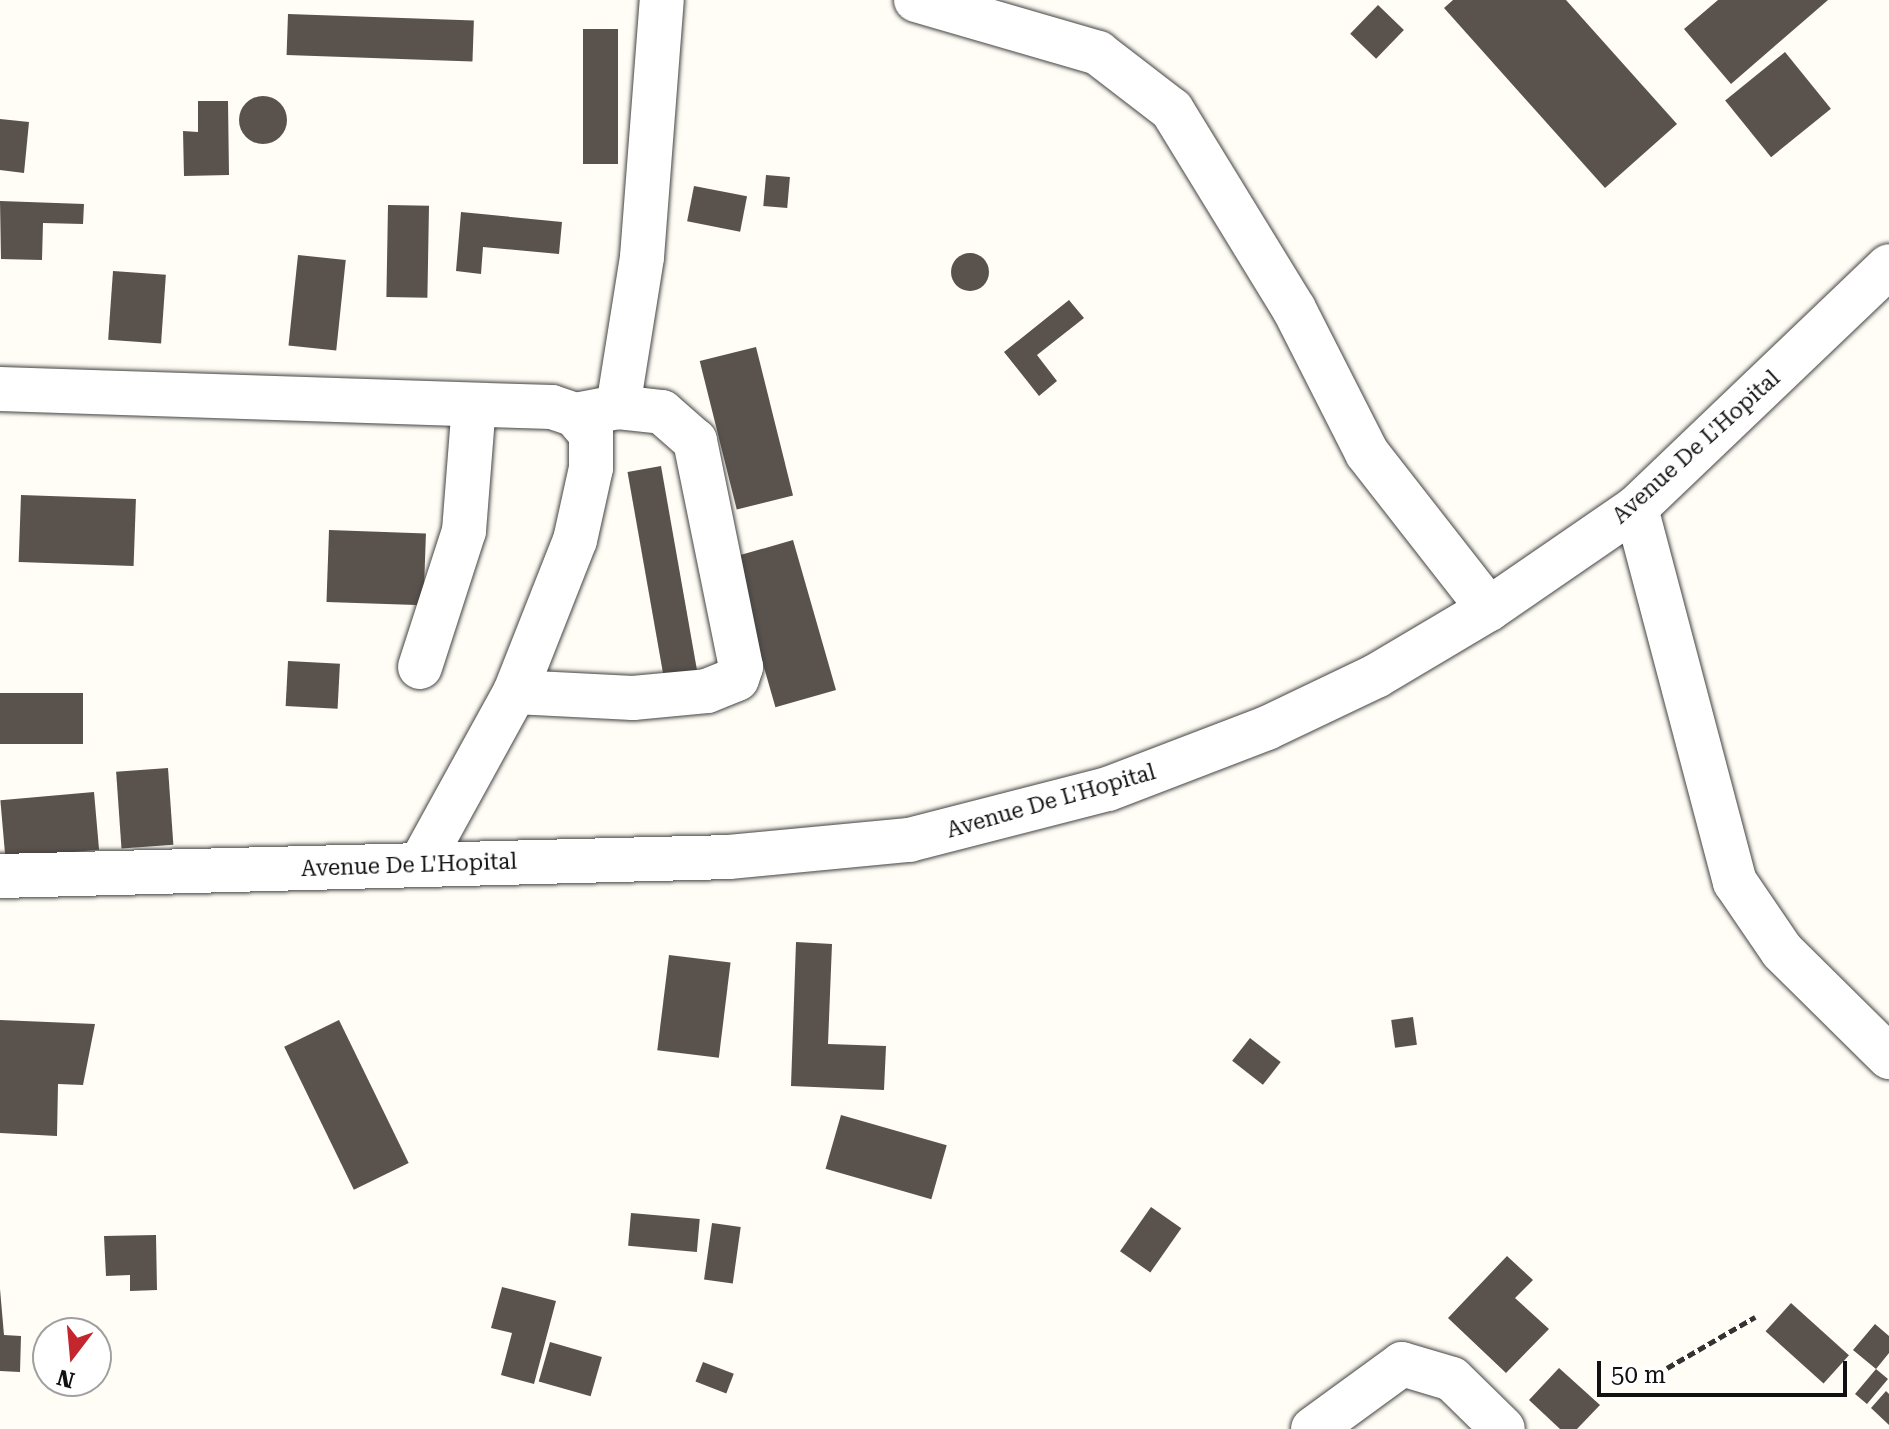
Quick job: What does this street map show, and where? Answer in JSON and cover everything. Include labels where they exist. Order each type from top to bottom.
[{"type":"street","points":[[618,407],[642,257],[662,0]]},
{"type":"street","points":[[916,0],[1098,53],[1172,110],[1287,295],[1367,453],[1489,609]]},
{"type":"street","name":"Avenue De L'Hopital","points":[[0,876],[729,857],[988,824],[1108,789],[1267,728],[1376,676],[1489,609],[1636,508],[1889,266]]},
{"type":"street","points":[[0,389],[552,407],[575,415],[618,407],[662,412],[695,441],[742,650],[737,679],[707,691],[633,698],[515,692]]},
{"type":"street","points":[[420,667],[464,531],[474,405]]},
{"type":"street","points":[[421,863],[515,692],[585,496],[591,434],[575,415]]},
{"type":"street","points":[[1636,508],[1735,882],[1782,951],[1889,1057]]},
{"type":"street","points":[[1313,1429],[1402,1364],[1452,1379],[1503,1429]]},
{"type":"path","points":[[1667,1368],[1755,1317]]},
{"type":"building","points":[[1453,0],[1566,0],[1677,124],[1605,188],[1444,8]]},
{"type":"building","points":[[1718,0],[1828,0],[1731,84],[1684,29]]},
{"type":"building","points":[[1378,5],[1404,30],[1376,59],[1350,34]]},
{"type":"building","points":[[288,14],[474,20],[472,61],[287,55]]},
{"type":"building","points":[[583,29],[618,29],[618,164],[583,164]]},
{"type":"building","points":[[1785,52],[1831,109],[1771,157],[1725,100]]},
{"type":"building","points":[[263,96],[280,103],[287,120],[280,137],[263,144],[246,137],[239,120],[246,103]]},
{"type":"building","points":[[198,101],[228,101],[229,175],[184,176],[183,131],[198,132]]},
{"type":"building","points":[[0,119],[29,122],[24,173],[0,170]]},
{"type":"building","points":[[766,175],[790,177],[787,208],[763,206]]},
{"type":"building","points":[[694,186],[747,196],[740,232],[687,221]]},
{"type":"building","points":[[0,201],[84,204],[83,224],[43,223],[42,260],[1,259]]},
{"type":"building","points":[[388,205],[429,206],[427,298],[386,297]]},
{"type":"building","points":[[461,212],[562,222],[559,254],[483,247],[481,274],[456,271]]},
{"type":"building","points":[[970,253],[983,259],[989,272],[983,285],[970,291],[957,285],[951,272],[957,259]]},
{"type":"building","points":[[298,255],[346,260],[336,351],[288,346]]},
{"type":"building","points":[[113,271],[166,275],[161,344],[108,340]]},
{"type":"building","points":[[1069,300],[1084,318],[1037,355],[1057,381],[1039,396],[1004,352]]},
{"type":"building","points":[[756,347],[793,495],[737,509],[700,361]]},
{"type":"building","points":[[661,466],[699,682],[666,688],[628,472]]},
{"type":"building","points":[[21,495],[136,499],[134,566],[19,562]]},
{"type":"building","points":[[329,530],[426,533],[423,605],[326,602]]},
{"type":"building","points":[[793,540],[836,690],[775,707],[732,557]]},
{"type":"building","points":[[288,661],[340,664],[338,709],[286,706]]},
{"type":"building","points":[[0,693],[83,693],[83,744],[0,744]]},
{"type":"building","points":[[168,768],[173,845],[121,848],[116,772]]},
{"type":"building","points":[[94,792],[99,850],[5,858],[0,800]]},
{"type":"building","points":[[796,942],[832,944],[828,1044],[886,1046],[884,1090],[791,1086]]},
{"type":"building","points":[[669,955],[731,963],[719,1058],[657,1050]]},
{"type":"building","points":[[1413,1017],[1417,1045],[1395,1048],[1391,1020]]},
{"type":"building","points":[[0,1020],[95,1024],[83,1085],[58,1084],[57,1136],[0,1133]]},
{"type":"building","points":[[339,1020],[409,1163],[354,1190],[284,1047]]},
{"type":"building","points":[[1250,1038],[1281,1062],[1263,1085],[1232,1061]]},
{"type":"building","points":[[841,1115],[947,1145],[931,1199],[826,1169]]},
{"type":"building","points":[[1151,1207],[1181,1228],[1150,1272],[1120,1251]]},
{"type":"building","points":[[631,1213],[700,1219],[697,1252],[628,1246]]},
{"type":"building","points":[[712,1223],[741,1227],[733,1283],[704,1279]]},
{"type":"building","points":[[156,1235],[157,1290],[130,1291],[130,1275],[106,1276],[104,1236]]},
{"type":"building","points":[[1507,1256],[1533,1280],[1515,1298],[1549,1329],[1506,1373],[1448,1318]]},
{"type":"building","points":[[502,1287],[556,1301],[534,1384],[501,1375],[512,1333],[491,1328]]},
{"type":"building","points":[[0,1289],[4,1335],[21,1336],[20,1372],[0,1371]]},
{"type":"building","points":[[1791,1303],[1849,1355],[1824,1383],[1766,1331]]},
{"type":"building","points":[[1875,1324],[1889,1336],[1889,1353],[1876,1369],[1853,1350]]},
{"type":"building","points":[[550,1342],[602,1357],[591,1396],[539,1381]]},
{"type":"building","points":[[703,1362],[734,1374],[726,1393],[695,1382]]},
{"type":"building","points":[[1559,1368],[1600,1405],[1577,1429],[1560,1429],[1529,1400]]},
{"type":"building","points":[[1876,1369],[1888,1379],[1867,1404],[1855,1394]]},
{"type":"building","points":[[1886,1391],[1889,1394],[1889,1425],[1871,1408]]}]
